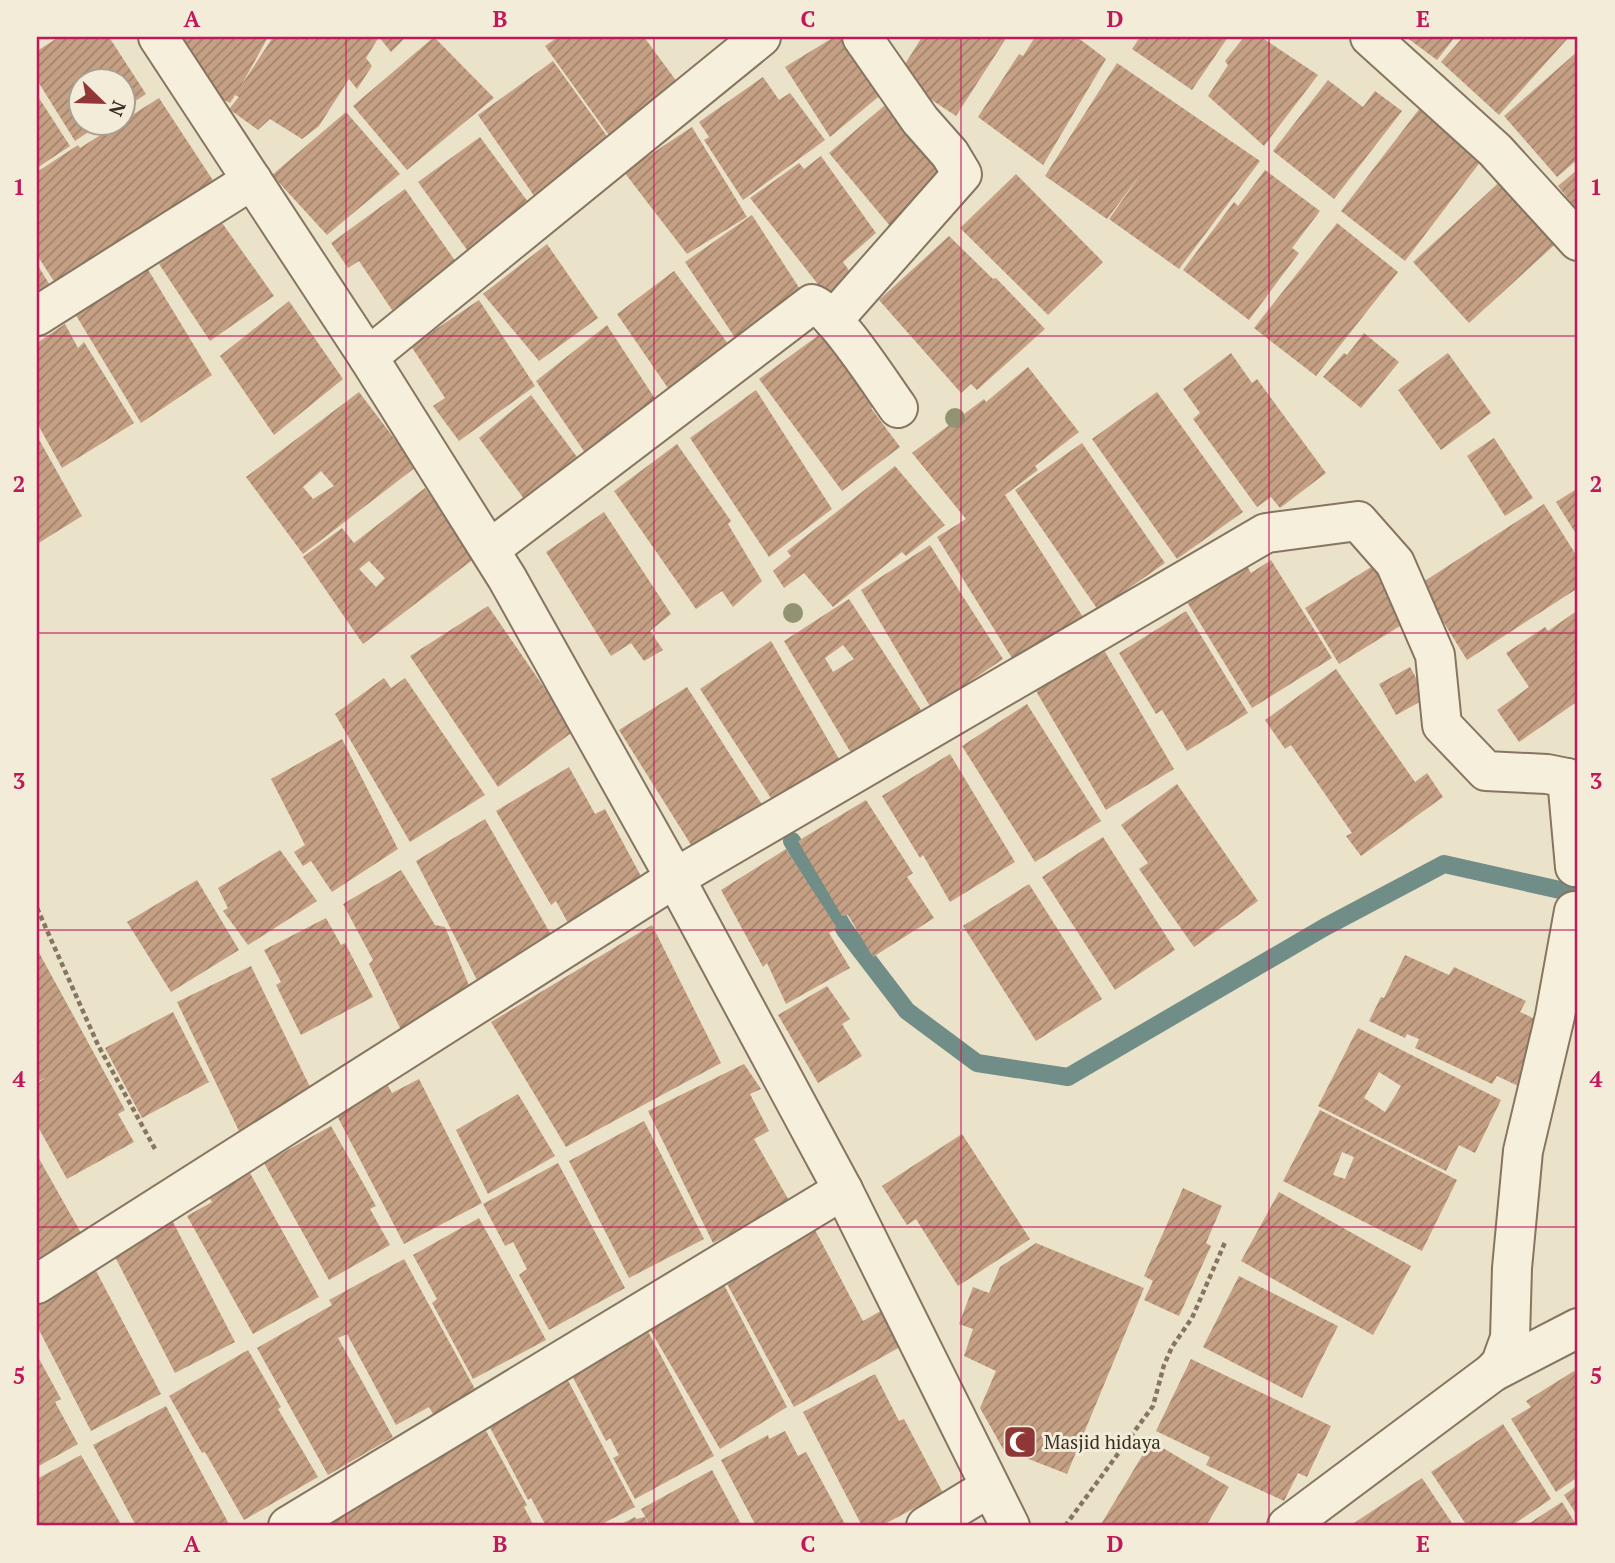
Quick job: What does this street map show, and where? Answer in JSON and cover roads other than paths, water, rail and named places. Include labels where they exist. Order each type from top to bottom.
[{"type":"street","points":[[158,37],[490,549],[676,878],[843,1191],[1010,1526]]},
{"type":"street","points":[[833,320],[962,174],[862,37]]},
{"type":"street","points":[[1370,37],[1495,150],[1578,242]]},
{"type":"street","points":[[368,357],[748,40]]},
{"type":"street","points":[[37,316],[252,180]]},
{"type":"street","points":[[490,549],[812,304],[820,306],[833,320],[898,408]]},
{"type":"street","points":[[37,1284],[676,878],[1266,533],[1358,521],[1395,563],[1435,655],[1443,725],[1486,771],[1572,773],[1575,867]]},
{"type":"street","points":[[1287,1526],[1502,1363],[1510,1338],[1512,1268],[1523,1151],[1555,1016],[1574,911]]},
{"type":"street","points":[[288,1526],[843,1191]]},
{"type":"street","points":[[1493,1372],[1578,1328]]},
{"type":"street","points":[[926,1526],[990,1488]]},
{"type":"waterway","points":[[792,841],[845,930],[907,1011],[977,1063],[1068,1077],[1325,927],[1444,864],[1578,894]]},
{"type":"place","name":"Masjid hidaya","points":[[1020,1442]]}]
